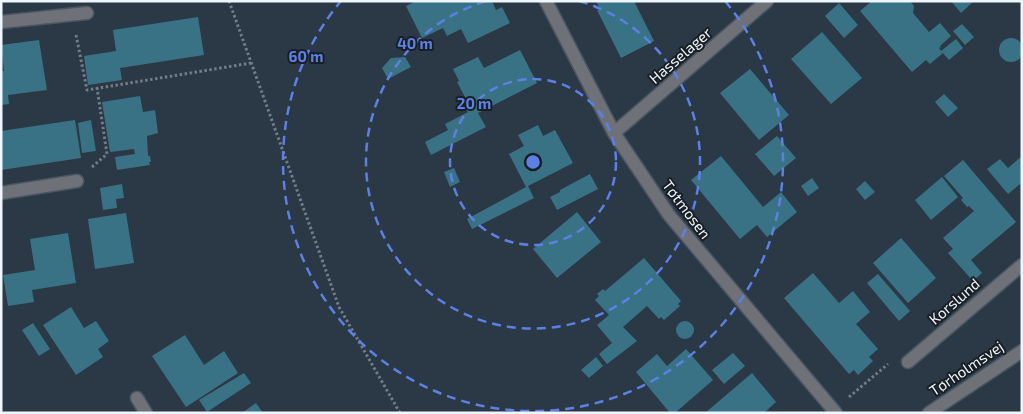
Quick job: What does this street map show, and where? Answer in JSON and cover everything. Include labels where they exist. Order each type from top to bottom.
[{"type":"street","name":"Tøtmosen","points":[[546,1],[614,133],[669,215],[835,411]]},
{"type":"street","name":"Hasselager","points":[[614,133],[767,1]]},
{"type":"street","points":[[1,22],[87,13]]},
{"type":"street","points":[[1,193],[77,181]]},
{"type":"street","name":"Korslund","points":[[908,362],[1022,264]]},
{"type":"street","name":"Tørholmsvej","points":[[929,413],[1022,351]]},
{"type":"street","points":[[137,398],[146,413]]},
{"type":"path","points":[[229,1],[339,307],[400,413]]},
{"type":"path","points":[[72,15],[87,90],[251,63]]},
{"type":"path","points":[[77,181],[107,154],[97,88]]},
{"type":"path","points":[[835,411],[893,360],[900,358],[908,362]]},
{"type":"building","points":[[416,1],[492,1],[496,10],[502,7],[510,23],[468,43],[461,29],[447,36],[443,28],[422,38],[406,6]]},
{"type":"building","points":[[596,1],[634,1],[654,41],[621,58],[597,10],[600,9]]},
{"type":"building","points":[[872,1],[910,1],[914,6],[913,13],[929,32],[940,23],[951,36],[940,46],[941,51],[956,39],[963,48],[949,60],[943,53],[930,64],[926,60],[912,72],[860,11]]},
{"type":"building","points":[[951,1],[974,1],[961,13]]},
{"type":"building","points":[[839,3],[858,25],[844,38],[825,16]]},
{"type":"building","points":[[198,17],[204,55],[120,68],[122,80],[88,85],[84,56],[116,51],[113,30]]},
{"type":"building","points":[[962,24],[974,37],[965,45],[953,31]]},
{"type":"building","points":[[822,32],[862,78],[831,104],[791,59]]},
{"type":"building","points":[[1011,38],[1016,39],[1022,45],[1022,55],[1016,61],[1011,62],[1006,61],[1000,55],[999,50],[1000,45],[1006,39]]},
{"type":"building","points":[[39,40],[47,90],[8,95],[9,104],[1,105],[1,71],[4,71],[1,45]]},
{"type":"building","points":[[520,50],[537,83],[478,113],[486,127],[431,155],[425,142],[448,130],[445,124],[472,110],[457,82],[459,81],[453,69],[478,57],[484,68]]},
{"type":"building","points":[[405,57],[411,67],[388,79],[382,68],[391,58]]},
{"type":"building","points":[[750,69],[789,115],[759,140],[720,93]]},
{"type":"building","points":[[944,94],[958,108],[948,117],[935,102]]},
{"type":"building","points":[[140,96],[143,112],[155,110],[158,133],[147,136],[148,156],[150,156],[151,162],[149,162],[150,165],[117,170],[115,157],[135,154],[134,149],[110,152],[102,102]]},
{"type":"building","points":[[75,120],[81,158],[1,170],[1,131]]},
{"type":"building","points":[[91,120],[96,151],[82,153],[78,123]]},
{"type":"building","points":[[538,125],[543,136],[555,130],[573,163],[528,186],[534,198],[472,229],[467,219],[526,187],[509,154],[524,146],[518,135]]},
{"type":"building","points":[[777,136],[796,158],[774,176],[755,154]]},
{"type":"building","points":[[721,156],[763,207],[781,192],[797,212],[767,237],[757,225],[740,239],[691,180]]},
{"type":"building","points":[[1022,156],[1022,187],[1020,184],[1008,194],[987,169],[1000,159],[1008,168]]},
{"type":"building","points":[[963,160],[1016,222],[971,260],[982,273],[973,281],[948,253],[953,249],[943,238],[974,211],[961,200],[963,198],[944,176]]},
{"type":"building","points":[[454,168],[460,182],[450,187],[444,172]]},
{"type":"building","points":[[590,174],[598,189],[557,210],[550,197]]},
{"type":"building","points":[[942,177],[958,197],[931,220],[915,200]]},
{"type":"building","points":[[812,178],[819,188],[808,196],[801,186]]},
{"type":"building","points":[[865,181],[875,192],[865,200],[856,189]]},
{"type":"building","points":[[122,184],[124,198],[116,199],[117,208],[103,210],[100,188]]},
{"type":"building","points":[[577,212],[601,242],[557,278],[533,249]]},
{"type":"building","points":[[126,213],[134,263],[95,269],[88,219]]},
{"type":"building","points":[[68,233],[76,283],[32,290],[34,302],[8,306],[3,275],[35,270],[30,239]]},
{"type":"building","points":[[901,238],[936,278],[908,303],[873,263]]},
{"type":"building","points":[[644,258],[681,301],[678,304],[680,306],[664,320],[661,317],[659,319],[647,306],[623,327],[637,341],[607,364],[599,354],[612,343],[597,325],[609,315],[595,300],[599,296],[597,294],[603,289],[605,291]]},
{"type":"building","points":[[813,273],[839,303],[853,291],[870,312],[856,324],[878,349],[869,357],[873,361],[858,375],[854,370],[849,374],[784,298]]},
{"type":"building","points":[[878,274],[910,311],[899,321],[867,283]]},
{"type":"building","points":[[71,307],[84,328],[96,321],[109,341],[98,349],[103,357],[76,375],[43,325]]},
{"type":"building","points":[[685,321],[691,324],[694,330],[691,336],[685,339],[679,336],[676,330],[679,324]]},
{"type":"building","points":[[33,323],[50,349],[39,356],[22,330]]},
{"type":"building","points":[[185,335],[204,365],[224,351],[238,373],[186,407],[152,356]]},
{"type":"building","points":[[686,349],[713,380],[675,413],[670,413],[636,372],[657,354],[667,366]]},
{"type":"building","points":[[733,353],[745,366],[724,384],[712,370]]},
{"type":"building","points":[[596,357],[603,366],[589,378],[581,370]]},
{"type":"building","points":[[244,373],[251,383],[207,412],[199,400]]},
{"type":"building","points":[[752,373],[776,402],[764,413],[705,413]]},
{"type":"building","points":[[256,403],[263,413],[242,413]]}]
